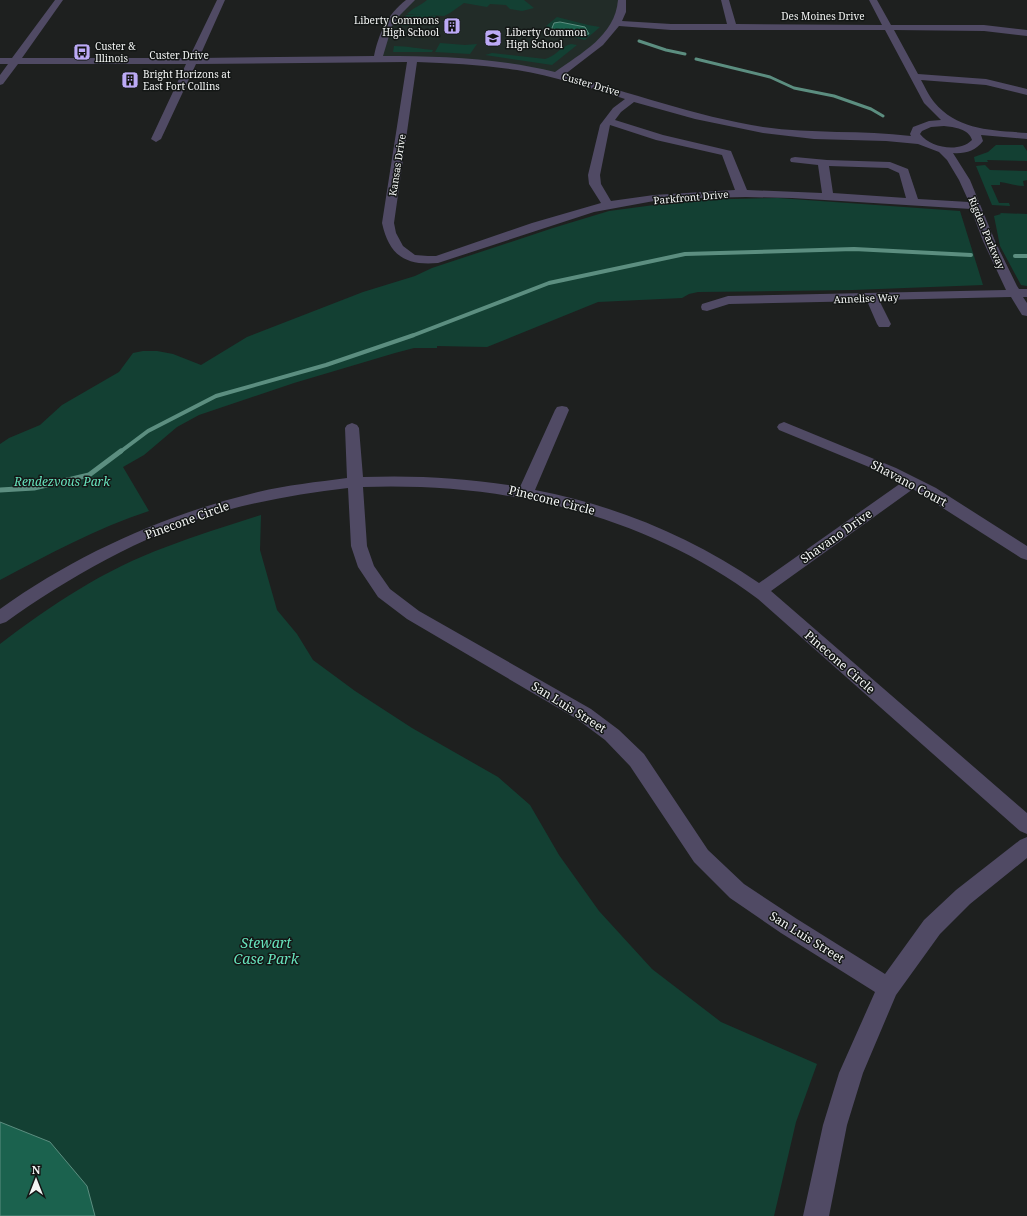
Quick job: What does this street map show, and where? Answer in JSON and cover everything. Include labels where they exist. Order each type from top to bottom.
[{"type":"street","points":[[0,82],[59,0]]},
{"type":"street","points":[[156,139],[221,0]]},
{"type":"street","points":[[378,59],[382,37],[390,21],[411,0]]},
{"type":"street","points":[[558,75],[607,37],[618,23],[622,13],[622,0]]},
{"type":"street","points":[[725,0],[732,27]]},
{"type":"street","points":[[873,0],[929,103],[946,119],[953,124],[972,131],[1024,136]]},
{"type":"street","name":"Des Moines Drive","points":[[618,23],[658,26],[984,28],[1027,33]]},
{"type":"street","name":"Custer Drive","points":[[0,55],[17,58],[193,58],[291,60],[378,59],[486,63],[558,75],[701,118],[748,127],[811,135],[868,136],[920,141],[942,149]]},
{"type":"street","name":"Custer Drive","points":[[0,61],[17,58]]},
{"type":"street","name":"Kansas Drive","points":[[412,60],[388,223],[390,234],[401,252],[414,259]]},
{"type":"street","points":[[916,77],[986,80],[1027,92]]},
{"type":"street","points":[[608,206],[595,184],[594,175],[605,125],[617,110],[634,97]]},
{"type":"street","points":[[928,124],[930,119],[928,113],[929,103]]},
{"type":"street","points":[[608,121],[660,138],[727,153],[742,193]]},
{"type":"street","points":[[920,141],[915,134],[920,126],[928,124],[953,124]]},
{"type":"street","name":"Custer Drive","points":[[868,136],[916,131]]},
{"type":"street","points":[[972,131],[978,138],[978,141]]},
{"type":"street","points":[[942,149],[963,150],[970,148],[978,141],[1024,136]]},
{"type":"street","name":"Rigden Parkway","points":[[942,149],[960,172],[1013,293],[1027,312]]},
{"type":"street","name":"Rigden Parkway","points":[[960,172],[961,154],[963,150]]},
{"type":"street","points":[[795,160],[827,163],[890,165],[904,171],[913,203]]},
{"type":"street","points":[[827,163],[823,165],[828,196]]},
{"type":"street","name":"Parkfront Drive","points":[[414,259],[438,259],[556,220],[608,206],[675,197],[742,193],[828,196],[913,203],[975,206]]},
{"type":"street","name":"Annelise Way","points":[[707,307],[728,300],[872,298],[1027,293]]},
{"type":"street","points":[[872,298],[884,324]]},
{"type":"street","points":[[526,492],[562,410]]},
{"type":"street","name":"Shavano Court","points":[[784,427],[891,471],[931,492],[1027,554]]},
{"type":"street","name":"San Luis Street","points":[[352,428],[359,546],[366,567],[384,593],[413,615],[584,714],[612,735],[637,760],[701,856],[737,891],[789,926],[888,988]]},
{"type":"street","name":"Pinecone Circle","points":[[0,618],[44,588],[116,548],[146,534],[210,509],[259,497],[355,482],[383,480],[447,481],[526,492],[606,513],[648,529],[701,554],[759,591],[1027,824]]},
{"type":"street","name":"Shavano Drive","points":[[759,591],[912,482]]},
{"type":"street","points":[[816,1216],[835,1125],[851,1073],[871,1024],[888,988],[932,927],[963,897],[1027,846]]},
{"type":"shaded area","name":"Liberty Common High School","points":[[411,0],[622,0],[618,23],[558,75],[505,65],[378,59],[382,37]]},
{"type":"shaded area","points":[[560,22],[585,27],[589,34],[577,36],[553,30],[552,28],[554,23]]},
{"type":"shaded area","points":[[0,1122],[50,1142],[87,1186],[95,1216],[0,1216]]},
{"type":"green space","points":[[427,0],[524,0],[534,8],[522,11],[510,9],[506,5],[490,4],[487,7],[464,3],[444,16],[407,14]]},
{"type":"green space","points":[[421,14],[436,16],[434,19],[413,18],[408,26],[400,25],[406,15]]},
{"type":"green space","points":[[557,17],[600,27],[585,40],[548,31],[546,26]]},
{"type":"green space","points":[[440,43],[465,45],[477,44],[470,54],[435,52]]},
{"type":"green space","points":[[571,44],[577,45],[552,65],[485,55],[492,53],[545,59]]},
{"type":"green space","points":[[394,46],[433,50],[432,52],[393,52]]},
{"type":"green space","points":[[996,145],[1023,145],[1027,151],[1027,161],[987,160],[988,162],[975,162],[974,157],[988,152]]},
{"type":"green space","points":[[985,165],[990,170],[1027,171],[1027,180],[1023,181],[1024,186],[1000,182],[1000,185],[991,185],[999,203],[1009,203],[1010,206],[992,205],[976,166]]},
{"type":"green space","name":"Rendezvous Park","points":[[778,198],[960,211],[983,285],[853,290],[698,292],[689,294],[682,298],[598,302],[487,347],[437,346],[437,348],[414,348],[294,383],[199,415],[177,427],[144,455],[123,467],[149,511],[92,533],[0,580],[0,444],[9,438],[40,425],[62,405],[119,372],[133,353],[157,351],[173,354],[201,365],[247,337],[363,292],[415,276],[432,268],[553,228],[609,211],[692,200]]},
{"type":"green space","points":[[1000,213],[1027,214],[1027,286],[1021,285],[1000,246],[994,216],[1001,214]]},
{"type":"green space","name":"Stewart Case Park","points":[[261,515],[260,550],[277,610],[297,634],[313,660],[355,691],[412,728],[498,777],[530,805],[559,855],[599,911],[652,969],[721,1022],[817,1064],[796,1122],[774,1216],[0,1216],[0,644],[39,615],[79,589],[122,566],[143,556],[178,543]]},
{"type":"waterway","points":[[639,41],[666,50],[685,54]]},
{"type":"waterway","points":[[696,59],[770,77],[794,88],[834,96],[871,109],[883,116]]},
{"type":"waterway","points":[[120,452],[148,431],[216,396],[326,365],[414,335],[549,283],[685,254],[854,249],[971,255]]},
{"type":"waterway","points":[[1015,256],[1027,256]]},
{"type":"waterway","points":[[0,490],[34,488],[89,475],[121,451]]},
{"type":"place","name":"Liberty Commons High School","points":[[452,26]]},
{"type":"place","name":"Liberty Common High School","points":[[493,38]]},
{"type":"place","name":"Custer & Illinois","points":[[82,52]]},
{"type":"place","name":"Bright Horizons at East Fort Collins","points":[[130,80]]}]
